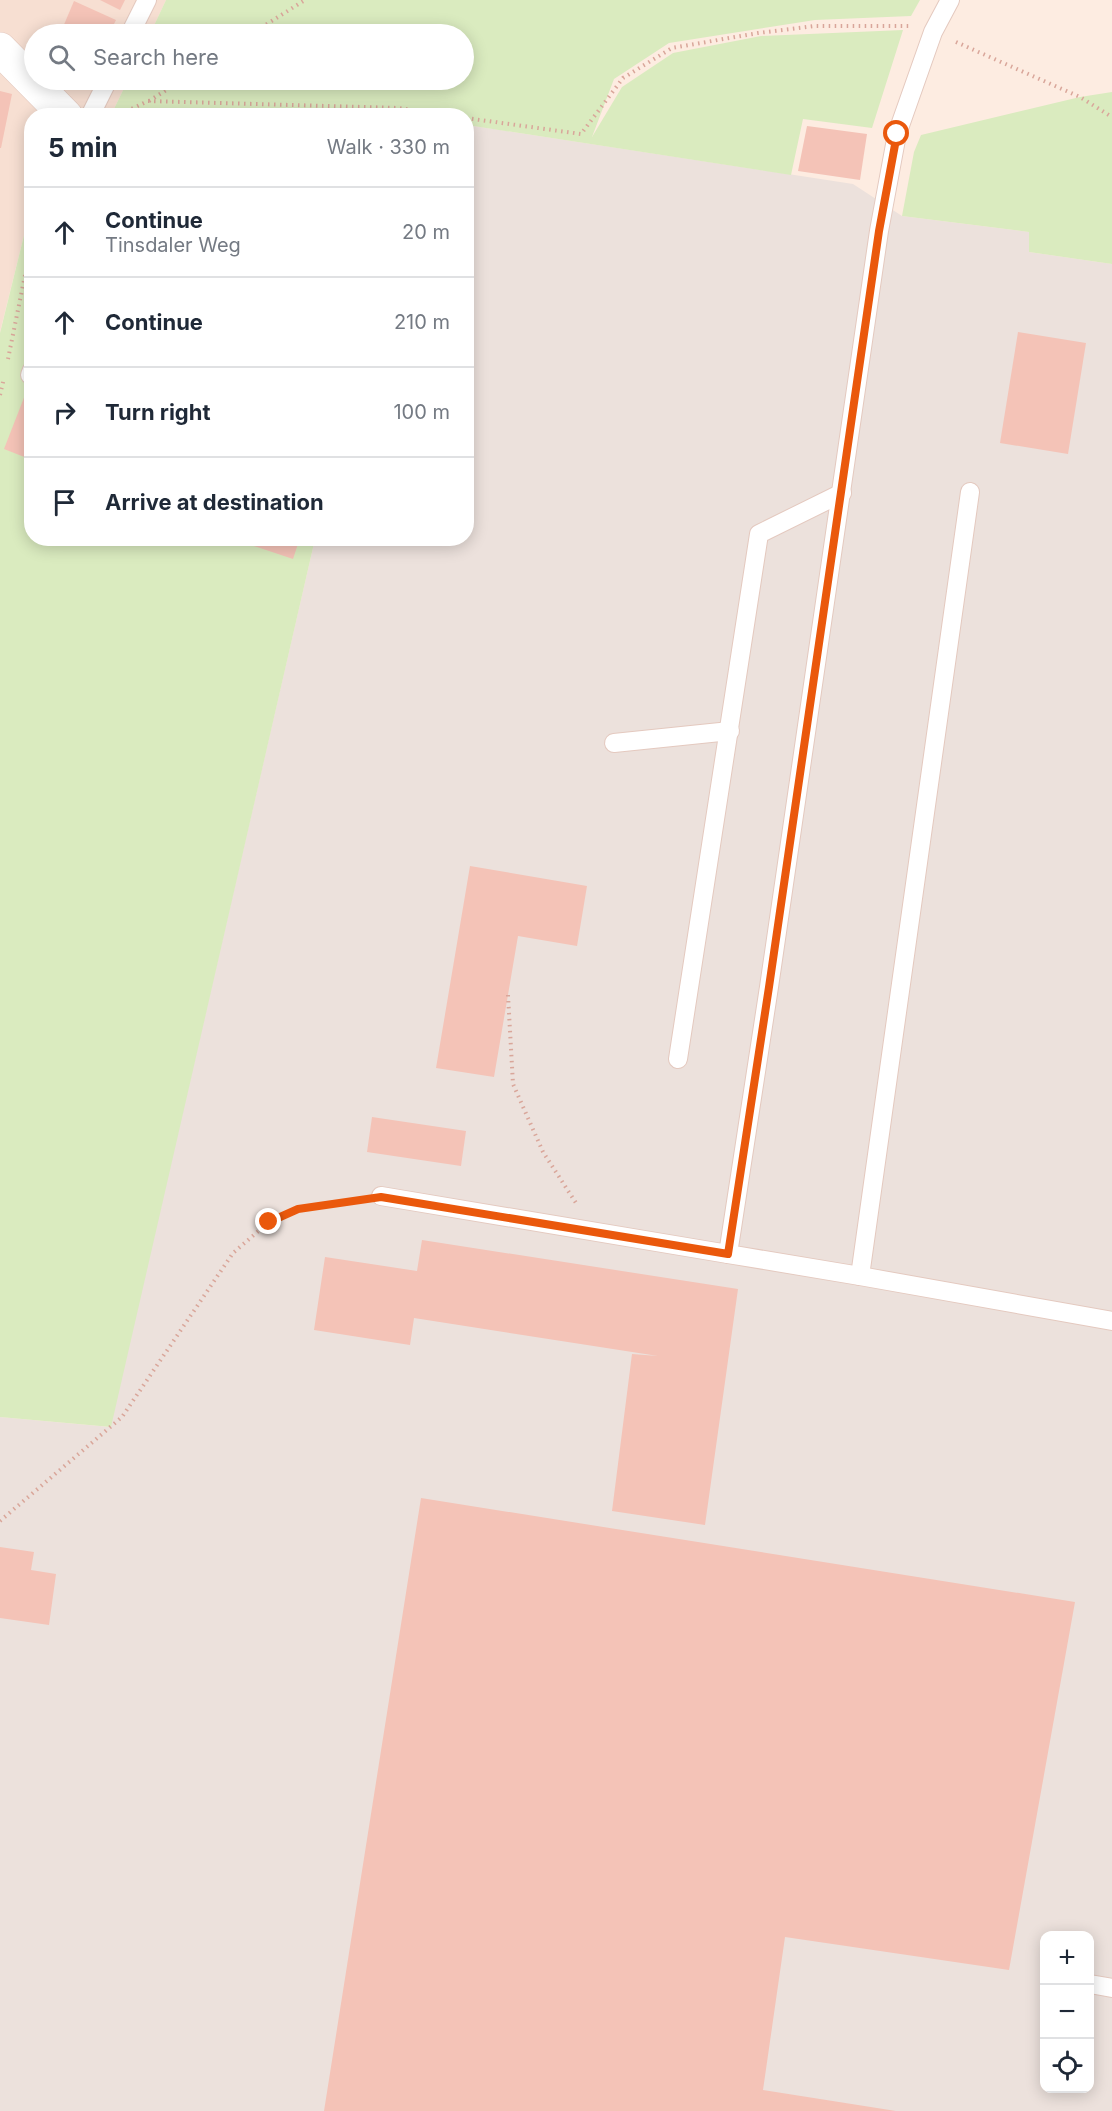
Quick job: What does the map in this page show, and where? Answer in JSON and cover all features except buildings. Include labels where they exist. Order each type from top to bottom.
[{"type":"street","points":[[0,49],[24,73]]},
{"type":"street","points":[[40,90],[58,108]]},
{"type":"lane","points":[[135,24],[147,0]]},
{"type":"lane","points":[[728,1254],[879,231],[897,134],[933,32],[950,0]]},
{"type":"lane","points":[[94,108],[103,90]]},
{"type":"lane","points":[[860,1276],[970,492]]},
{"type":"lane","points":[[678,1059],[759,534],[842,493]]},
{"type":"lane","points":[[614,743],[730,731]]},
{"type":"lane","points":[[381,1197],[860,1276],[1112,1321]]},
{"type":"lane","points":[[1094,1985],[1112,1988]]},
{"type":"path","points":[[267,24],[305,0]]},
{"type":"path","points":[[474,119],[581,134],[623,78],[672,48],[815,26],[906,25],[933,32],[1080,97],[1112,117]]},
{"type":"path","points":[[134,108],[166,90]]},
{"type":"path","points":[[148,101],[399,108]]},
{"type":"path","points":[[6,365],[24,279]]},
{"type":"path","points":[[0,394],[4,375]]},
{"type":"path","points":[[508,995],[513,1084],[543,1152],[596,1233]]},
{"type":"path","points":[[0,1521],[122,1417],[233,1253],[269,1222],[298,1209],[381,1197]]},
{"type":"shaded area","points":[[0,0],[166,0],[155,24],[24,24],[24,90],[123,90],[114,108],[24,108],[24,235],[0,332]]},
{"type":"shaded area","points":[[474,126],[853,184],[902,216],[1030,232],[1029,252],[1112,264],[1112,2111],[0,2111],[0,1417],[110,1427],[313,546],[474,546]]},
{"type":"green space","points":[[166,0],[920,0],[911,16],[815,20],[669,43],[614,79],[592,137],[622,87],[673,53],[761,36],[903,30],[872,128],[803,119],[791,175],[474,126],[474,108],[114,108],[123,90],[474,90],[474,24],[155,24]]},
{"type":"green space","points":[[1112,92],[1112,264],[1029,252],[1029,232],[902,216],[914,152],[921,135],[1080,97]]},
{"type":"green space","points":[[24,235],[24,546],[313,546],[111,1427],[0,1417],[0,333]]},
{"type":"route","points":[[269,1222],[298,1209],[381,1197],[728,1254],[879,231],[897,134]]}]
